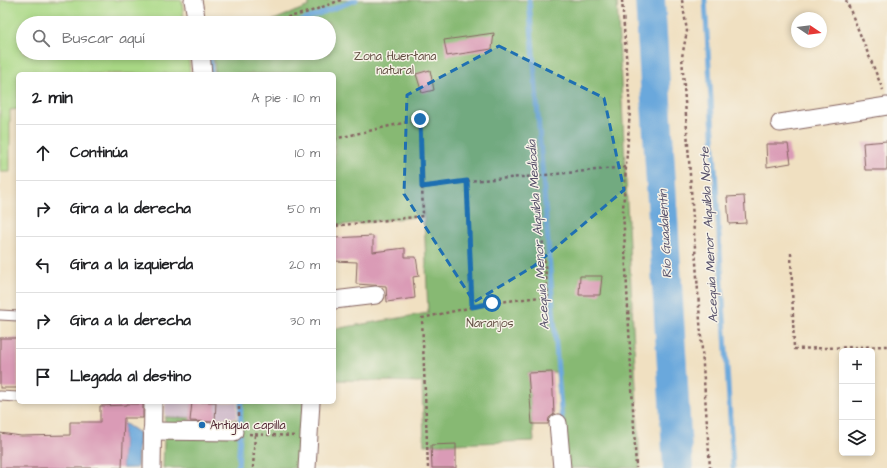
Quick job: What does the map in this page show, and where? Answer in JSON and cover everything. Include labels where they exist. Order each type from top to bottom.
[{"type":"street","points":[[194,0],[196,16]]},
{"type":"street","points":[[202,60],[204,72]]},
{"type":"street","points":[[780,123],[885,98]]},
{"type":"street","points":[[336,300],[376,295]]},
{"type":"street","points":[[152,468],[153,404]]},
{"type":"street","points":[[307,468],[311,404]]},
{"type":"street","points":[[558,423],[562,468]]},
{"type":"street","points":[[152,431],[234,432]]},
{"type":"lane","points":[[0,315],[16,316]]},
{"type":"lane","points":[[0,396],[16,397]]},
{"type":"path","points":[[293,16],[309,12],[341,0]]},
{"type":"path","points":[[622,0],[630,110],[623,208],[636,468]]},
{"type":"path","points":[[682,0],[687,31],[682,64],[710,468]]},
{"type":"path","points":[[846,0],[885,98]]},
{"type":"path","points":[[336,139],[420,119],[423,216],[336,226]]},
{"type":"path","points":[[422,187],[467,181],[626,167]]},
{"type":"path","points":[[428,468],[422,318],[472,307],[548,296],[536,176]]},
{"type":"path","points":[[467,181],[472,307]]},
{"type":"path","points":[[791,253],[794,349],[887,346]]},
{"type":"path","points":[[234,432],[309,436]]},
{"type":"path","points":[[253,468],[255,434]]},
{"type":"highlighted area","points":[[499,46],[604,98],[624,190],[534,266],[474,302],[404,194],[407,95]]},
{"type":"shaded area","points":[[165,404],[237,404],[237,418],[165,417]]},
{"type":"green space","points":[[0,0],[182,0],[183,16],[16,16],[16,60],[189,60],[190,72],[16,72],[16,109],[10,110],[10,172],[0,172]]},
{"type":"green space","name":"Zona Huertana natural","points":[[309,0],[617,0],[640,468],[565,468],[556,372],[528,373],[534,441],[424,445],[422,382],[336,380],[336,329],[428,313],[422,167],[423,216],[336,226],[336,72],[215,72],[214,60],[336,60],[336,16],[284,16],[309,6]]},
{"type":"green space","points":[[241,404],[305,404],[302,468],[163,468],[165,417],[240,420]]},
{"type":"water","points":[[124,423],[139,433],[137,468],[122,468]]},
{"type":"building","points":[[494,33],[492,49],[447,56],[444,40]]},
{"type":"building","points":[[430,70],[434,90],[422,93],[416,74]]},
{"type":"building","points":[[887,141],[887,170],[865,170],[863,143]]},
{"type":"building","points":[[766,144],[788,144],[791,163],[767,167]]},
{"type":"building","points":[[744,196],[746,223],[729,224],[727,197]]},
{"type":"building","points":[[373,236],[373,252],[405,248],[405,257],[416,257],[419,276],[413,277],[415,298],[387,302],[386,286],[356,284],[357,262],[336,261],[336,238]]},
{"type":"building","points":[[580,276],[602,276],[600,295],[579,295]]},
{"type":"building","points":[[0,338],[16,338],[16,388],[0,388]]},
{"type":"building","points":[[552,372],[554,414],[549,418],[548,424],[532,424],[528,373]]},
{"type":"building","points":[[143,404],[143,418],[124,418],[122,468],[0,468],[0,433],[21,436],[70,435],[70,422],[100,422],[100,406]]},
{"type":"building","points":[[192,404],[216,404],[215,422],[190,421]]},
{"type":"building","points":[[456,444],[456,468],[432,468],[431,445]]},
{"type":"waterway","points":[[314,16],[356,0]]},
{"type":"waterway","name":"Acequia Menor Alquibla Mediodía","points":[[529,0],[562,422]]},
{"type":"waterway","name":"Río Guadalentín","points":[[650,0],[678,468]]},
{"type":"waterway","name":"Acequia Menor Alquibla Norte","points":[[705,0],[733,468]]},
{"type":"waterway","points":[[210,60],[211,72]]},
{"type":"waterway","points":[[240,428],[241,404]]},
{"type":"waterway","points":[[238,468],[240,435]]},
{"type":"place","name":"Antigua capilla","points":[[202,425]]},
{"type":"route","points":[[420,119],[422,187],[467,181],[472,307],[492,303]]},
{"type":"park label","name":"Naranjos","points":[[490,323]]}]
